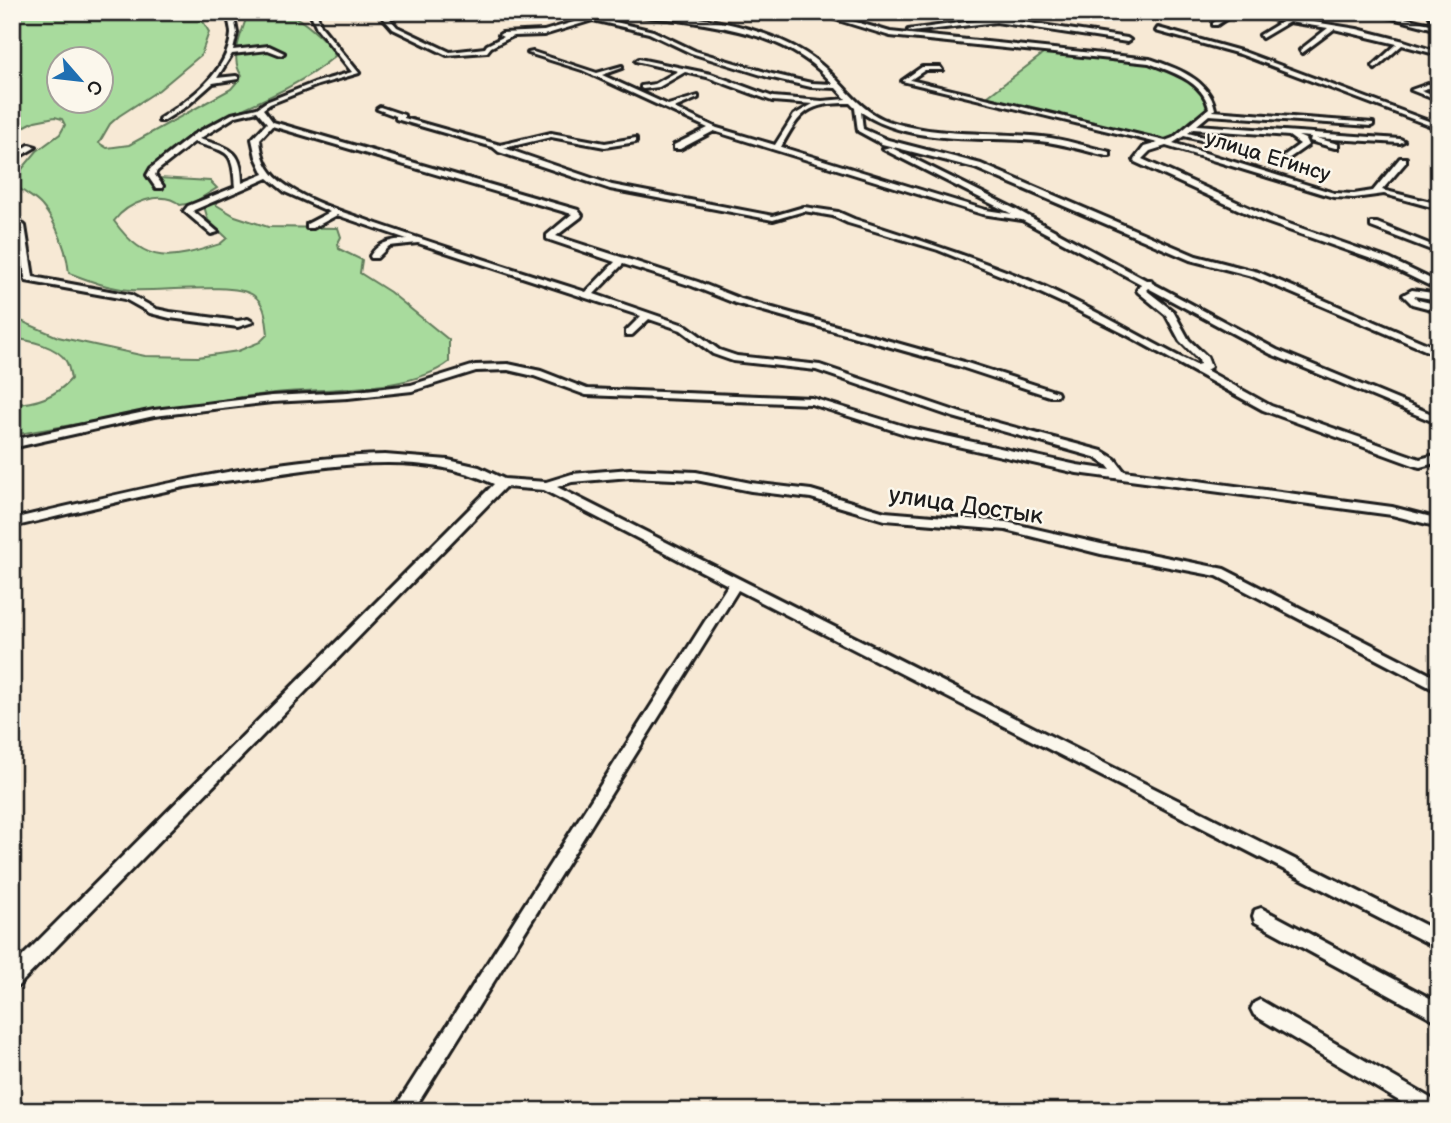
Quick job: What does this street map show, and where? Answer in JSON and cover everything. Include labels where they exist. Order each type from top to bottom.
[{"type":"street","points":[[161,120],[188,103],[211,81],[229,52],[234,35],[230,12]]},
{"type":"street","points":[[159,186],[151,175],[193,140],[234,116],[259,109],[316,85],[356,74],[341,50],[315,26],[313,12]]},
{"type":"street","points":[[381,12],[395,28],[453,54],[487,50],[489,46],[511,35]]},
{"type":"street","points":[[506,12],[501,14],[528,16]]},
{"type":"street","points":[[495,34],[544,33],[614,12]]},
{"type":"street","points":[[628,12],[739,29],[787,44],[817,63],[857,109],[883,122],[925,132],[1040,139],[1107,154]]},
{"type":"street","points":[[815,12],[890,34],[1150,61],[1173,70],[1206,92],[1212,102],[1212,109],[1169,144],[1147,149],[1138,160],[1269,220],[1386,261],[1439,288]]},
{"type":"street","points":[[899,12],[909,12]]},
{"type":"street","points":[[1215,24],[1233,12]]},
{"type":"street","points":[[1240,12],[1333,27],[1436,52]]},
{"type":"street","points":[[1344,12],[1354,12]]},
{"type":"street","points":[[1372,12],[1435,27],[1431,12]]},
{"type":"street","points":[[971,15],[1127,40]]},
{"type":"street","points":[[595,19],[651,32],[694,52],[770,76],[811,85],[835,86]]},
{"type":"street","points":[[890,34],[996,20]]},
{"type":"street","points":[[1262,36],[1288,20]]},
{"type":"street","points":[[1302,51],[1333,27]]},
{"type":"street","points":[[1158,30],[1242,53],[1391,109],[1391,113],[1439,129]]},
{"type":"street","points":[[1375,67],[1402,42]]},
{"type":"street","points":[[229,52],[269,48],[281,53]]},
{"type":"street","points":[[531,53],[596,75],[714,128],[985,212],[1029,220]]},
{"type":"street","points":[[639,61],[709,75],[767,98],[819,102],[850,101]]},
{"type":"street","points":[[596,75],[620,67]]},
{"type":"street","name":"улица Егинсу","points":[[940,69],[924,68],[905,81],[912,85],[1169,144],[1334,195],[1354,196],[1377,191],[1439,206]]},
{"type":"street","points":[[643,87],[657,86],[684,70]]},
{"type":"street","points":[[211,81],[236,78]]},
{"type":"street","points":[[1439,88],[1428,86],[1414,90],[1439,99]]},
{"type":"street","points":[[666,108],[696,97]]},
{"type":"street","points":[[777,148],[791,123],[819,102]]},
{"type":"street","points":[[259,109],[271,123],[578,215],[550,237],[695,284],[738,302],[961,364],[1054,394]]},
{"type":"street","points":[[857,109],[860,130],[885,142],[978,166],[1193,258],[1255,274],[1439,353]]},
{"type":"street","points":[[380,110],[402,116],[398,118],[461,133],[610,187],[794,221]]},
{"type":"street","points":[[1208,113],[1371,124]]},
{"type":"street","points":[[271,123],[256,139],[256,147],[268,175],[298,194],[338,211],[429,244],[684,328],[716,352],[736,359],[802,364],[829,370],[957,415],[1098,454],[1111,462],[1120,474]]},
{"type":"street","points":[[677,147],[714,128]]},
{"type":"street","points":[[1186,131],[1282,133],[1400,141]]},
{"type":"street","points":[[1186,131],[1239,148]]},
{"type":"street","points":[[1282,133],[1335,146]]},
{"type":"street","points":[[501,147],[551,135],[605,145],[633,140]]},
{"type":"street","points":[[1288,157],[1304,145],[1295,137]]},
{"type":"street","points":[[193,140],[235,155],[239,162],[238,186]]},
{"type":"street","points":[[885,142],[886,148],[1148,282],[1274,352],[1439,421]]},
{"type":"street","points":[[12,159],[32,147]]},
{"type":"street","points":[[1377,191],[1403,160]]},
{"type":"street","points":[[214,232],[188,211],[197,204],[268,175]]},
{"type":"street","points":[[779,219],[804,209],[825,212],[959,255],[1051,294],[1200,366],[1266,408],[1420,463],[1438,458]]},
{"type":"street","points":[[310,226],[338,211]]},
{"type":"street","points":[[12,217],[21,226],[29,279],[128,297],[153,311],[170,315],[238,324],[248,322]]},
{"type":"street","points":[[1374,225],[1439,251]]},
{"type":"street","points":[[374,256],[388,243],[429,244]]},
{"type":"street","points":[[587,295],[621,261]]},
{"type":"street","points":[[1148,282],[1141,290],[1170,313],[1185,341],[1204,359],[1200,366]]},
{"type":"street","points":[[1439,297],[1412,293],[1408,295],[1415,302],[1439,308]]},
{"type":"street","points":[[629,333],[647,316]]},
{"type":"street","points":[[12,444],[155,413],[272,398],[348,395],[412,388],[475,368],[508,367],[537,373],[586,392],[812,401],[951,442],[1077,469],[1338,503],[1439,523]]},
{"type":"street","points":[[12,523],[186,483],[341,460],[386,459],[448,464],[475,470],[502,482],[546,486],[1439,941]]},
{"type":"street","name":"улица Достык","points":[[546,486],[572,478],[630,473],[709,478],[751,487],[811,494],[885,516],[1006,526],[1101,549],[1220,572],[1439,686]]},
{"type":"street","points":[[12,980],[502,482]]},
{"type":"street","points":[[402,1111],[736,583]]},
{"type":"street","points":[[1261,916],[1439,1013]]},
{"type":"street","points":[[1260,1009],[1435,1111]]},
{"type":"green space","points":[[274,11],[289,14],[320,37],[335,56],[291,86],[195,132],[150,167],[159,178],[210,181],[217,188],[193,203],[180,205],[164,198],[145,200],[127,209],[114,221],[138,246],[161,255],[188,253],[220,244],[227,238],[208,220],[204,206],[213,203],[235,216],[268,227],[338,228],[341,237],[339,249],[362,260],[360,273],[390,292],[449,340],[449,362],[411,380],[235,398],[12,435],[12,404],[44,398],[71,379],[66,361],[56,351],[34,342],[12,338],[12,317],[58,337],[145,356],[198,357],[238,351],[260,342],[268,334],[261,303],[253,295],[243,291],[213,288],[130,290],[107,286],[69,273],[57,229],[39,203],[12,181],[37,151],[60,134],[65,125],[62,119],[55,117],[35,121],[12,133],[12,12],[192,12],[204,23],[209,32],[201,55],[159,90],[110,124],[99,143],[107,148],[129,145],[231,89],[242,76],[238,69],[236,53],[248,12]]},
{"type":"green space","points":[[1047,51],[1146,63],[1178,75],[1203,92],[1208,107],[1172,139],[1165,140],[983,100]]}]
